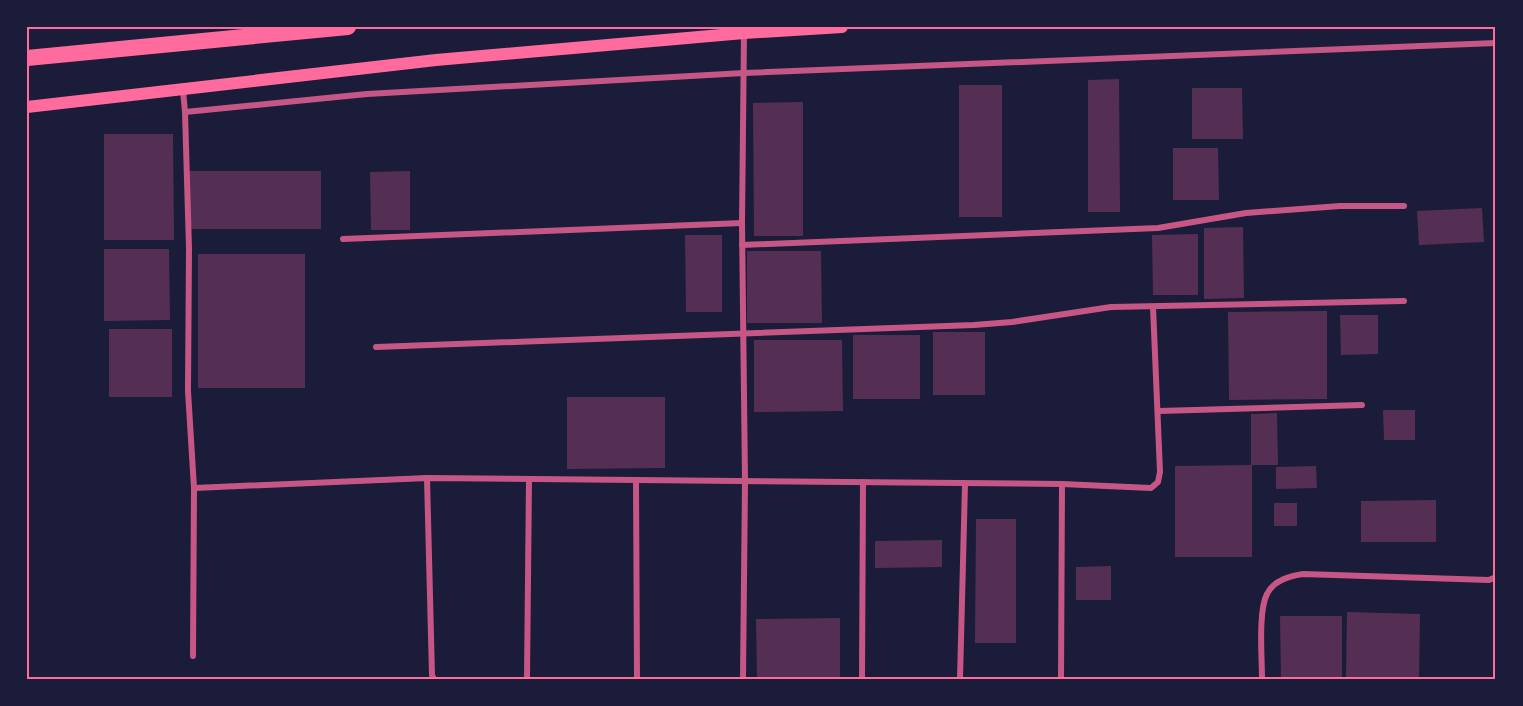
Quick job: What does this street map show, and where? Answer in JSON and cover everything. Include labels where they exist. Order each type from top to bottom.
[{"type":"highway","points":[[27,58],[348,27]]},
{"type":"main road","points":[[27,107],[436,60],[744,33],[842,27]]},
{"type":"street","points":[[743,679],[744,33]]},
{"type":"street","points":[[185,112],[367,94],[744,73],[1496,43]]},
{"type":"street","points":[[183,90],[189,248],[188,391],[194,488],[193,656]]},
{"type":"street","points":[[742,244],[1158,228],[1246,213],[1340,206],[1404,206]]},
{"type":"street","points":[[343,239],[742,223]]},
{"type":"street","points":[[376,346],[974,325],[1012,322],[1111,307],[1404,301]]},
{"type":"street","points":[[194,488],[427,478],[1062,484],[1151,488],[1158,482],[1160,472],[1153,307]]},
{"type":"street","points":[[1159,411],[1362,405]]},
{"type":"street","points":[[427,478],[430,644],[434,679]]},
{"type":"street","points":[[527,679],[529,479]]},
{"type":"street","points":[[636,480],[637,679]]},
{"type":"street","points":[[862,679],[863,482]]},
{"type":"street","points":[[960,679],[965,484]]},
{"type":"street","points":[[1061,679],[1062,484]]},
{"type":"street","points":[[1262,679],[1263,607],[1267,593],[1276,583],[1292,576],[1303,574],[1489,579],[1496,577]]},
{"type":"building","points":[[1119,79],[1120,212],[1088,212],[1088,80]]},
{"type":"building","points":[[959,85],[1002,85],[1002,217],[959,217]]},
{"type":"building","points":[[1192,88],[1242,88],[1243,139],[1192,139]]},
{"type":"building","points":[[803,102],[803,236],[754,236],[753,103]]},
{"type":"building","points":[[104,134],[173,134],[174,240],[104,240]]},
{"type":"building","points":[[1173,148],[1218,148],[1219,200],[1173,200]]},
{"type":"building","points":[[189,171],[321,171],[321,229],[190,229]]},
{"type":"building","points":[[410,171],[410,230],[371,230],[370,172]]},
{"type":"building","points":[[1482,208],[1484,242],[1419,245],[1417,211]]},
{"type":"building","points":[[1243,227],[1244,298],[1204,299],[1204,228]]},
{"type":"building","points":[[1198,234],[1198,295],[1153,295],[1152,235]]},
{"type":"building","points":[[685,235],[722,235],[722,312],[686,312]]},
{"type":"building","points":[[104,249],[169,249],[170,320],[104,321]]},
{"type":"building","points":[[747,251],[821,251],[822,323],[747,323]]},
{"type":"building","points":[[198,254],[305,254],[305,388],[198,388]]},
{"type":"building","points":[[1327,311],[1327,399],[1229,400],[1228,312]]},
{"type":"building","points":[[1340,315],[1378,315],[1378,354],[1341,355]]},
{"type":"building","points":[[109,329],[172,329],[172,397],[109,397]]},
{"type":"building","points":[[933,332],[985,332],[985,395],[933,395]]},
{"type":"building","points":[[853,335],[920,335],[920,399],[853,399]]},
{"type":"building","points":[[754,340],[842,340],[843,411],[754,412]]},
{"type":"building","points":[[567,397],[665,397],[665,468],[567,469]]},
{"type":"building","points":[[1383,410],[1415,410],[1415,440],[1384,440]]},
{"type":"building","points":[[1277,413],[1278,465],[1251,465],[1251,414]]},
{"type":"building","points":[[1252,465],[1252,557],[1175,557],[1175,466]]},
{"type":"building","points":[[1316,466],[1317,488],[1276,489],[1276,467]]},
{"type":"building","points":[[1436,500],[1436,542],[1361,542],[1361,501]]},
{"type":"building","points":[[1274,503],[1297,503],[1297,526],[1274,526]]},
{"type":"building","points":[[976,519],[1016,519],[1016,643],[975,643]]},
{"type":"building","points":[[942,540],[942,567],[875,568],[875,541]]},
{"type":"building","points":[[1111,566],[1111,600],[1076,600],[1076,567]]},
{"type":"building","points":[[1347,612],[1420,614],[1419,679],[1346,679]]},
{"type":"building","points":[[1280,616],[1342,616],[1342,679],[1281,679]]},
{"type":"building","points":[[840,618],[840,679],[757,679],[756,619]]}]
